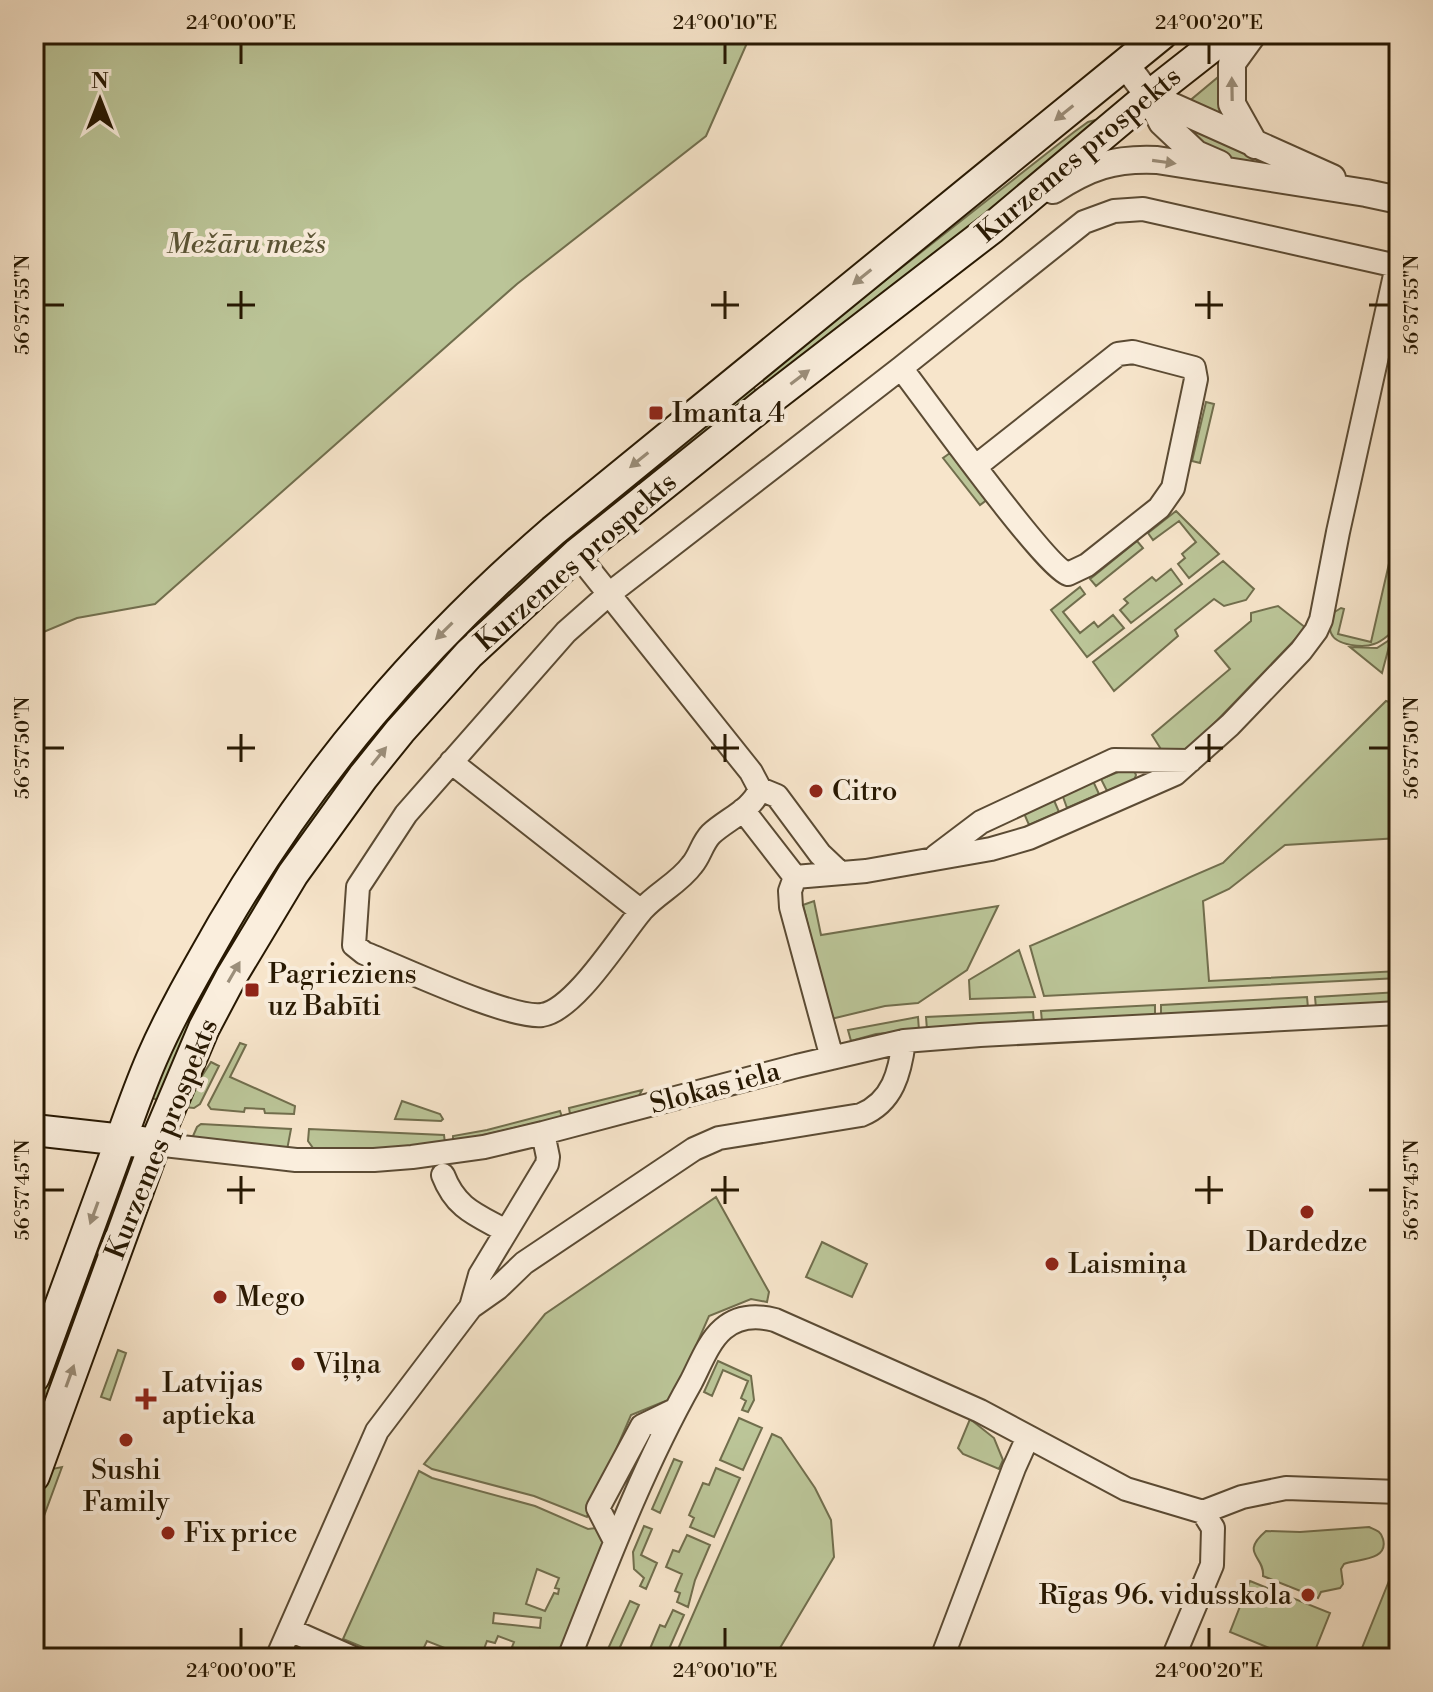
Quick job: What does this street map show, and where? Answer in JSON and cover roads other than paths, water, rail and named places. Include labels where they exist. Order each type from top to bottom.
[{"type":"main road","name":"Kurzemes prospekts","points":[[34,1377],[153,1056],[207,951],[305,796],[402,675],[470,605],[553,531],[1162,34]]},
{"type":"main road","name":"Kurzemes prospekts","points":[[34,1476],[180,1079],[231,977],[293,874],[400,731],[451,673],[508,616],[577,554],[769,400],[992,228],[1228,34]]},
{"type":"main road","name":"Slokas iela","points":[[34,1130],[155,1144]]},
{"type":"street","points":[[1253,34],[1232,63],[1232,104],[1255,145]]},
{"type":"street","points":[[1125,64],[1149,96],[1162,122],[1196,154],[1241,174]]},
{"type":"street","points":[[1149,96],[1366,193]]},
{"type":"street","points":[[992,228],[1090,168],[1129,159],[1157,160],[1399,200]]},
{"type":"street","points":[[760,789],[757,797],[705,842],[693,865],[641,911],[576,993],[562,1007],[543,1015],[531,1016],[506,1010],[364,953],[354,945],[358,887],[406,814],[566,632],[609,594],[1084,222],[1114,211],[1143,209],[1398,262],[1321,620],[1301,651],[1230,725],[1175,774],[1029,838],[991,849],[931,860],[795,877]]},
{"type":"street","points":[[901,368],[975,467],[1061,572],[1072,573],[1087,565],[1159,508],[1173,488],[1196,379],[1194,368],[1133,352],[1109,358],[975,467]]},
{"type":"street","points":[[577,554],[751,772],[760,789],[777,796],[820,854],[839,872]]},
{"type":"street","points":[[931,860],[981,822],[1114,760],[1190,761]]},
{"type":"street","points":[[451,762],[641,911]]},
{"type":"street","points":[[743,810],[795,877]]},
{"type":"street","points":[[795,877],[790,891],[791,907],[832,1058]]},
{"type":"street","name":"Slokas iela","points":[[155,1144],[296,1160],[374,1160],[449,1153],[543,1133],[904,1041],[1399,1013]]},
{"type":"street","points":[[277,1658],[313,1570],[377,1431],[471,1307],[498,1288],[524,1263],[694,1149],[719,1138],[861,1115],[874,1110],[896,1081],[904,1041]]},
{"type":"street","points":[[471,1307],[476,1283],[547,1164],[543,1133]]},
{"type":"street","points":[[443,1175],[460,1204],[506,1231]]},
{"type":"street","points":[[569,1658],[615,1541],[598,1508],[642,1426],[675,1410],[716,1337],[732,1323],[755,1316],[775,1320],[980,1411],[1126,1489],[1208,1520]]},
{"type":"street","points":[[942,1658],[1028,1437]]},
{"type":"street","points":[[1208,1520],[1242,1497],[1286,1488],[1399,1492]]},
{"type":"street","points":[[1173,1658],[1212,1565],[1208,1520]]},
{"type":"street","points":[[290,1630],[353,1658]]},
{"type":"place","name":"Imanta 4","points":[[656,413]]},
{"type":"place","name":"Citro","points":[[816,791]]},
{"type":"place","name":"Pagrieziens uz Babīti","points":[[252,990]]},
{"type":"place","name":"Dardedze","points":[[1307,1212]]},
{"type":"place","name":"Laismiņa","points":[[1052,1264]]},
{"type":"place","name":"Mego","points":[[220,1297]]},
{"type":"place","name":"Viļņa","points":[[298,1364]]},
{"type":"place","name":"Latvijas aptieka","points":[[146,1399]]},
{"type":"place","name":"Sushi Family","points":[[126,1440]]},
{"type":"place","name":"Fix price","points":[[168,1533]]},
{"type":"place","name":"Rīgas 96. vidusskola","points":[[1308,1595]]},
{"type":"park label","name":"Mežāru mežs","points":[[246,244]]}]
